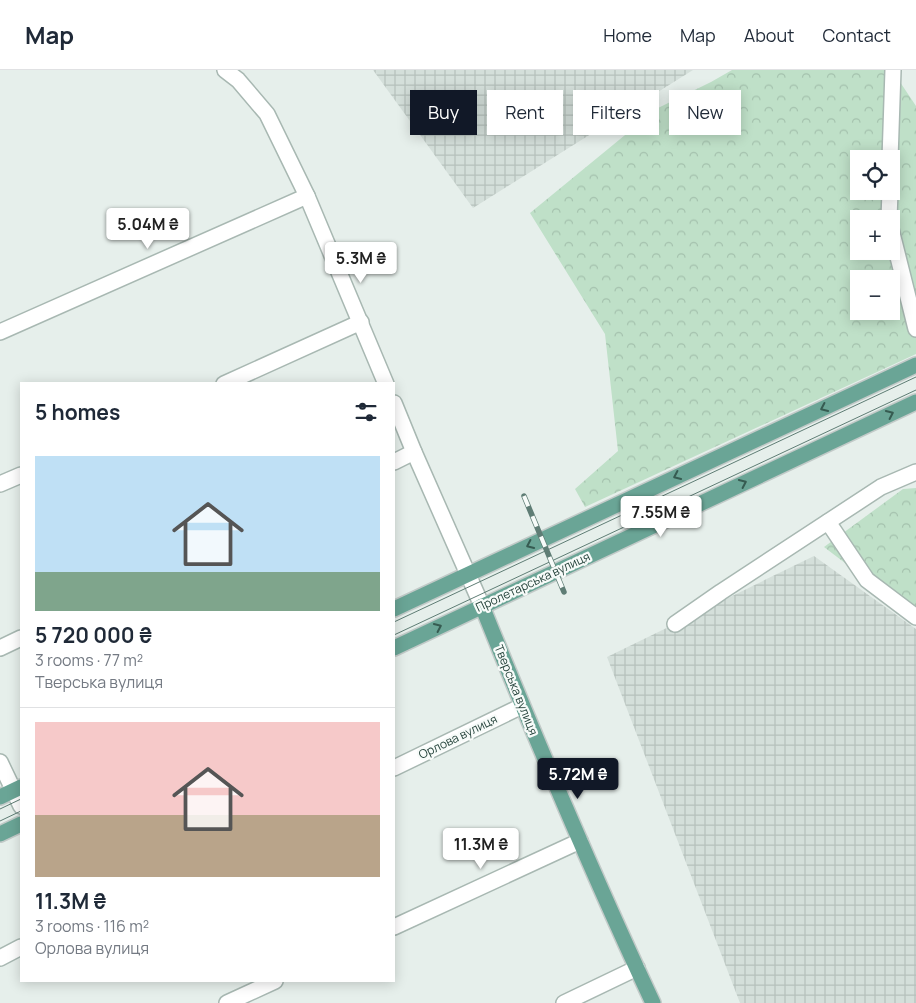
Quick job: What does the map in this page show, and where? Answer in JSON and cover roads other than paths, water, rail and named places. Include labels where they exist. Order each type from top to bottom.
[{"type":"main road","points":[[395,609],[916,365]]},
{"type":"main road","name":"Пролетарська вулиця","points":[[395,648],[916,402]]},
{"type":"main road","name":"Тверська вулиця","points":[[482,606],[522,706],[580,841],[653,1003]]},
{"type":"main road","points":[[0,834],[20,824]]},
{"type":"street","points":[[225,70],[238,80],[267,114],[308,196],[385,382]]},
{"type":"street","points":[[890,150],[893,70]]},
{"type":"street","points":[[0,332],[308,196]]},
{"type":"street","points":[[899,260],[916,329]]},
{"type":"street","points":[[228,382],[361,322]]},
{"type":"street","name":"Тверська вулиця","points":[[395,405],[482,606]]},
{"type":"street","points":[[395,462],[414,452]]},
{"type":"street","points":[[675,624],[881,487],[916,472]]},
{"type":"street","points":[[0,484],[20,475]]},
{"type":"street","points":[[828,522],[867,580],[916,617]]},
{"type":"street","points":[[0,648],[20,638]]},
{"type":"street","name":"Орлова вулиця","points":[[395,768],[522,706]]},
{"type":"street","points":[[0,762],[11,791],[20,804]]},
{"type":"street","points":[[395,926],[580,841]]},
{"type":"street","points":[[0,958],[20,948]]},
{"type":"street","points":[[564,1003],[637,968]]},
{"type":"street","points":[[228,1003],[273,982]]},
{"type":"tram line","points":[[395,622],[916,377]]},
{"type":"tram line","points":[[395,635],[916,390]]},
{"type":"tram line","points":[[0,809],[20,799]]},
{"type":"tram line","points":[[0,821],[20,811]]},
{"type":"railway","points":[[524,496],[564,592]]}]
